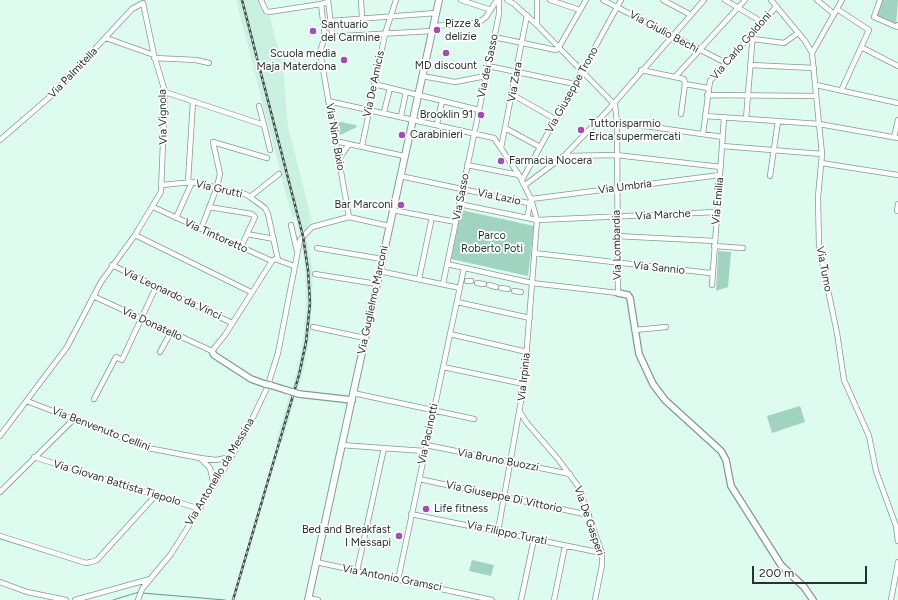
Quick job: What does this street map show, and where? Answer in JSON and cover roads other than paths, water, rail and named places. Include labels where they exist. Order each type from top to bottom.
[{"type":"main road","name":"Via Guglielmo Marconi","points":[[308,599],[439,0]]},
{"type":"street","points":[[260,0],[266,11],[269,12],[321,4],[328,1],[332,33],[335,36]]},
{"type":"street","points":[[361,0],[362,18]]},
{"type":"street","name":"Via De Amicis","points":[[362,146],[385,34],[396,0]]},
{"type":"street","points":[[461,0],[488,9]]},
{"type":"street","points":[[325,37],[385,34],[478,23],[486,17],[498,0]]},
{"type":"street","name":"Via dei Sasso","points":[[474,132],[499,14],[498,0]]},
{"type":"street","points":[[507,0],[527,15],[614,102]]},
{"type":"street","points":[[537,0],[537,25]]},
{"type":"street","points":[[550,0],[580,10]]},
{"type":"street","points":[[494,37],[556,50],[586,0]]},
{"type":"street","name":"Via Giulio Bechi","points":[[603,0],[726,63]]},
{"type":"street","name":"Via Giuseppe Trono","points":[[520,178],[540,148],[621,0]]},
{"type":"street","points":[[665,0],[691,15]]},
{"type":"street","points":[[524,185],[564,156],[704,0]]},
{"type":"street","points":[[725,0],[762,22]]},
{"type":"street","points":[[675,77],[745,0]]},
{"type":"street","name":"Via Tumo","points":[[771,0],[812,53],[822,154],[819,184],[819,247],[837,333],[844,380],[869,436],[876,471],[896,526],[898,541]]},
{"type":"street","points":[[818,0],[834,14]]},
{"type":"street","points":[[812,53],[842,0]]},
{"type":"street","points":[[880,0],[874,17],[897,27],[898,25]]},
{"type":"street","name":"Via Palmitella","points":[[0,140],[52,95],[132,9],[144,2]]},
{"type":"street","name":"Via Vignola","points":[[0,436],[67,347],[93,296],[112,265],[153,208],[162,185],[165,92],[154,57],[144,2]]},
{"type":"street","name":"Via Nino Bixio","points":[[321,4],[325,37],[320,51],[349,217]]},
{"type":"street","name":"Via Carlo Goldoni","points":[[703,134],[710,81],[776,6]]},
{"type":"street","points":[[837,9],[869,30],[841,91]]},
{"type":"street","points":[[331,21],[391,15],[436,13]]},
{"type":"street","name":"Via Zara","points":[[501,148],[513,95],[527,15]]},
{"type":"street","points":[[746,119],[753,33]]},
{"type":"street","points":[[753,39],[784,43],[798,33]]},
{"type":"street","points":[[106,38],[154,57],[196,60],[209,63]]},
{"type":"street","points":[[860,47],[898,66]]},
{"type":"street","points":[[751,65],[814,68]]},
{"type":"street","points":[[488,66],[575,84]]},
{"type":"street","points":[[641,70],[684,79],[685,84],[681,114]]},
{"type":"street","points":[[422,76],[455,82],[486,76]]},
{"type":"street","points":[[374,84],[479,110]]},
{"type":"street","points":[[685,84],[708,88]]},
{"type":"street","points":[[816,85],[898,103]]},
{"type":"street","points":[[384,112],[390,88]]},
{"type":"street","points":[[165,92],[264,125]]},
{"type":"street","points":[[401,116],[406,92]]},
{"type":"street","points":[[513,95],[555,119]]},
{"type":"street","points":[[708,95],[816,96]]},
{"type":"street","points":[[176,218],[190,182],[193,101]]},
{"type":"street","points":[[328,101],[474,132],[494,138],[524,185],[537,220]]},
{"type":"street","points":[[438,124],[442,101]]},
{"type":"street","name":"Via Lombardia","points":[[614,102],[617,122],[616,236],[618,293]]},
{"type":"street","points":[[259,106],[270,150]]},
{"type":"street","points":[[705,116],[819,124],[896,137],[898,120]]},
{"type":"street","name":"Via Emilia","points":[[712,285],[724,118]]},
{"type":"street","points":[[770,176],[778,121]]},
{"type":"street","points":[[617,122],[723,137]]},
{"type":"street","points":[[505,128],[540,148]]},
{"type":"street","name":"Via Sasso","points":[[443,284],[474,132]]},
{"type":"street","points":[[335,141],[404,156]]},
{"type":"street","points":[[201,229],[217,187],[220,174],[213,142],[267,158]]},
{"type":"street","points":[[338,159],[349,144]]},
{"type":"street","points":[[722,146],[775,149],[822,154]]},
{"type":"street","points":[[564,156],[616,155],[721,167]]},
{"type":"street","points":[[821,163],[898,175]]},
{"type":"street","points":[[467,165],[520,178]]},
{"type":"street","points":[[250,197],[279,174]]},
{"type":"street","name":"Via Umbria","points":[[529,201],[720,175]]},
{"type":"street","name":"Via Lazio","points":[[400,176],[529,201]]},
{"type":"street","name":"Via Grutti","points":[[162,185],[190,182],[217,187],[250,197],[265,208],[274,239],[278,260]]},
{"type":"street","points":[[528,218],[529,201]]},
{"type":"street","name":"Via Marche","points":[[459,204],[537,220],[717,212]]},
{"type":"street","points":[[897,211],[898,204]]},
{"type":"street","points":[[209,207],[252,214],[255,216],[241,247]]},
{"type":"street","name":"Via Tintoretto","points":[[153,208],[272,261]]},
{"type":"street","points":[[392,210],[456,222]]},
{"type":"street","points":[[349,217],[389,226]]},
{"type":"street","name":"Via Antonello da Messina","points":[[139,598],[142,588],[171,554],[214,486],[245,434],[267,388],[278,353],[300,240],[312,228],[349,217]]},
{"type":"street","points":[[418,279],[432,217]]},
{"type":"street","name":"Via Irpinia","points":[[498,531],[524,384],[537,220]]},
{"type":"street","points":[[291,225],[298,252]]},
{"type":"street","points":[[247,234],[274,239]]},
{"type":"street","points":[[135,235],[251,292]]},
{"type":"street","points":[[616,236],[714,244],[743,248]]},
{"type":"street","points":[[317,248],[382,259]]},
{"type":"street","name":"Via Sannio","points":[[534,253],[710,273],[712,271]]},
{"type":"street","points":[[294,266],[278,260],[272,261],[212,352],[214,355],[251,379],[299,394],[352,396],[433,410],[474,419]]},
{"type":"street","points":[[447,264],[532,283],[628,295],[630,298],[639,354],[653,384],[665,400],[721,451],[726,460],[731,486],[780,565],[804,587],[813,600]]},
{"type":"street","name":"Via Leonardo da Vinci","points":[[112,265],[232,323]]},
{"type":"street","name":"Via Pacinotti","points":[[398,580],[418,479],[464,268]]},
{"type":"street","points":[[379,271],[460,288]]},
{"type":"street","points":[[315,274],[377,284]]},
{"type":"street","points":[[477,283],[496,287]]},
{"type":"street","points":[[94,399],[116,357],[122,360],[156,286]]},
{"type":"street","points":[[502,288],[508,289]]},
{"type":"street","points":[[514,291],[532,294]]},
{"type":"street","name":"Via Donatello","points":[[93,296],[212,352]]},
{"type":"street","points":[[456,302],[530,318]]},
{"type":"street","points":[[313,327],[365,338]]},
{"type":"street","points":[[635,330],[666,327]]},
{"type":"street","points":[[160,352],[171,332]]},
{"type":"street","points":[[450,334],[527,352]]},
{"type":"street","points":[[443,367],[524,384]]},
{"type":"street","name":"Via Benvenuto Cellini","points":[[27,401],[148,448],[216,460],[231,457]]},
{"type":"street","name":"Via De Gasperi","points":[[520,412],[527,423],[570,474],[578,486],[602,554],[602,565],[595,600]]},
{"type":"street","points":[[0,492],[74,419]]},
{"type":"street","points":[[341,445],[424,451]]},
{"type":"street","name":"Via Bruno Buozzi","points":[[426,445],[570,474]]},
{"type":"street","points":[[357,571],[384,448]]},
{"type":"street","name":"Via Giovan Battista Tiepolo","points":[[34,457],[200,508]]},
{"type":"street","points":[[200,458],[210,468],[214,486]]},
{"type":"street","name":"Via Giuseppe Di Vittorio","points":[[418,479],[589,515]]},
{"type":"street","points":[[0,536],[86,563],[91,562],[97,560],[156,495]]},
{"type":"street","name":"Via Filippo Turati","points":[[411,514],[602,554]]},
{"type":"street","points":[[520,600],[534,539]]},
{"type":"street","points":[[554,600],[566,546]]},
{"type":"street","name":"Via Antonio Gramsci","points":[[316,562],[492,600]]},
{"type":"street","points":[[891,600],[898,562]]},
{"type":"street","points":[[75,600],[150,579]]},
{"type":"street","points":[[0,582],[27,592],[66,600]]},
{"type":"street","points":[[308,599],[318,600]]},
{"type":"waterway","points":[[113,600],[139,592]]},
{"type":"waterway","points":[[142,593],[225,600]]},
{"type":"railway","points":[[233,600],[299,375],[306,342],[310,303],[308,270],[303,236],[242,0]]},
{"type":"place","name":"Pizze & delizie","points":[[437,30]]},
{"type":"place","name":"Santuario del Carmine","points":[[313,31]]},
{"type":"place","name":"MD discount","points":[[446,53]]},
{"type":"place","name":"Scuola media Maja Materdona","points":[[344,60]]},
{"type":"place","name":"Brooklin 91","points":[[481,115]]},
{"type":"place","name":"Tuttorisparmio Erica supermercati","points":[[581,130]]},
{"type":"place","name":"Carabinieri","points":[[402,135]]},
{"type":"place","name":"Farmacia Nocera","points":[[501,161]]},
{"type":"place","name":"Bar Marconi","points":[[401,205]]},
{"type":"place","name":"Life fitness","points":[[426,509]]},
{"type":"place","name":"Bed and Breakfast I Messapi","points":[[399,536]]},
{"type":"park label","name":"Parco Roberto Potì","points":[[492,242]]}]
